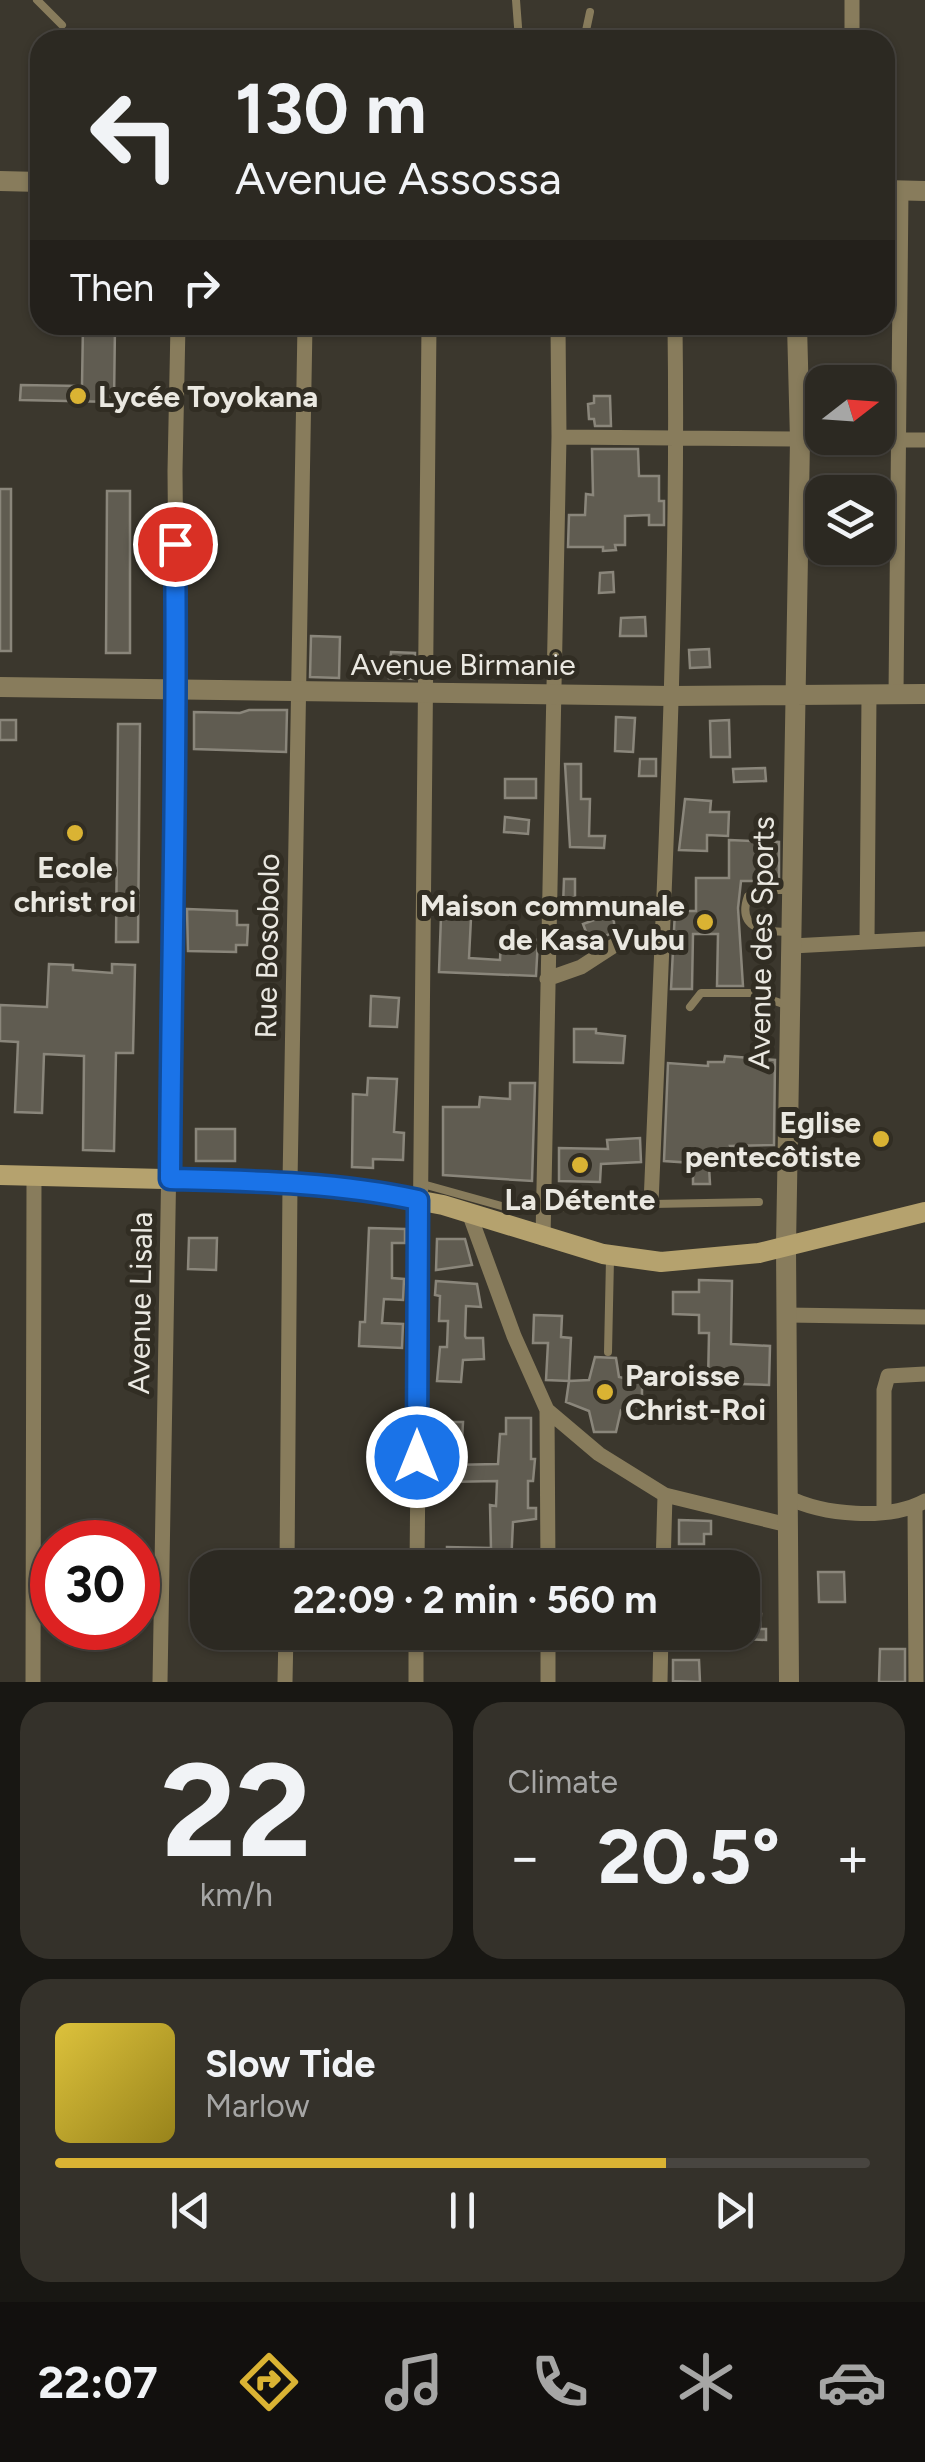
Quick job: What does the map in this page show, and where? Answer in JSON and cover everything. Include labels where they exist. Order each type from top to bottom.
[{"type":"main road","points":[[0,1175],[290,1182],[418,1191],[543,1238],[610,1254],[676,1262],[758,1254],[925,1212]]},
{"type":"street","points":[[852,0],[852,30]]},
{"type":"street","points":[[0,181],[30,182]]},
{"type":"street","points":[[895,190],[925,190]]},
{"type":"street","points":[[895,261],[900,440],[896,694]]},
{"type":"street","name":"Avenue Lisala","points":[[160,1682],[177,689],[174,471],[178,335]]},
{"type":"street","name":"Rue Bosobolo","points":[[287,1550],[305,335]]},
{"type":"street","points":[[416,1550],[429,335]]},
{"type":"street","points":[[543,1238],[558,335]]},
{"type":"street","points":[[652,1204],[671,696],[675,335]]},
{"type":"street","name":"Avenue des Sports","points":[[789,1682],[786,1246],[800,440],[797,335]]},
{"type":"street","points":[[559,437],[925,440]]},
{"type":"street","name":"Avenue Birmanie","points":[[0,688],[671,696],[925,694]]},
{"type":"street","points":[[867,942],[868,694]]},
{"type":"street","points":[[547,979],[581,968],[618,943],[662,939]]},
{"type":"street","points":[[792,939],[925,939]]},
{"type":"street","points":[[33,1682],[34,1178]]},
{"type":"street","points":[[469,1212],[514,1336],[547,1410],[548,1550]]},
{"type":"street","points":[[786,1315],[925,1317]]},
{"type":"street","points":[[884,1510],[884,1390],[888,1376],[925,1374]]},
{"type":"street","points":[[547,1410],[600,1454],[665,1496],[788,1525]]},
{"type":"street","points":[[664,1550],[665,1496]]},
{"type":"street","points":[[787,1497],[824,1511],[858,1514],[920,1504],[916,1682]]},
{"type":"street","points":[[285,1682],[286,1650]]},
{"type":"street","points":[[416,1650],[416,1682]]},
{"type":"street","points":[[548,1650],[548,1682]]},
{"type":"street","points":[[660,1682],[661,1650]]},
{"type":"lane","points":[[37,0],[62,25]]},
{"type":"lane","points":[[516,0],[518,30]]},
{"type":"lane","points":[[586,30],[590,12]]},
{"type":"lane","points":[[792,890],[767,890],[748,896],[745,902],[746,914],[754,926],[792,939]]},
{"type":"lane","points":[[690,1008],[701,993],[752,993],[790,1006]]},
{"type":"lane","points":[[418,1191],[508,1210],[759,1202]]},
{"type":"lane","points":[[608,1352],[610,1254]]},
{"type":"building","points":[[83,335],[115,335],[114,402],[20,400],[21,385],[82,386]]},
{"type":"building","points":[[594,396],[610,396],[611,426],[595,426],[594,419],[589,419],[588,404],[594,403]]},
{"type":"building","points":[[592,449],[638,449],[639,476],[659,476],[664,525],[649,525],[649,515],[625,516],[625,545],[615,545],[616,550],[568,547],[569,515],[585,515],[586,494],[593,495]]},
{"type":"building","points":[[0,489],[11,489],[11,651],[0,651]]},
{"type":"building","points":[[107,491],[130,491],[130,653],[106,653]]},
{"type":"building","points":[[613,572],[614,592],[599,593],[600,573]]},
{"type":"building","points":[[645,617],[646,636],[620,636],[621,618]]},
{"type":"building","points":[[311,636],[340,637],[339,678],[310,677]]},
{"type":"building","points":[[709,649],[710,667],[690,668],[689,650]]},
{"type":"building","points":[[391,652],[415,653],[414,679],[389,678]]},
{"type":"building","points":[[287,710],[286,752],[194,749],[194,712]]},
{"type":"building","points":[[616,717],[635,718],[633,752],[615,751]]},
{"type":"building","points":[[0,720],[16,720],[16,740],[0,740]]},
{"type":"building","points":[[729,720],[730,757],[711,757],[710,721]]},
{"type":"building","points":[[118,724],[140,724],[138,942],[116,942]]},
{"type":"building","points":[[640,759],[656,759],[656,776],[639,776]]},
{"type":"building","points":[[565,764],[581,764],[581,799],[590,799],[589,836],[605,836],[604,848],[570,847]]},
{"type":"building","points":[[765,768],[766,781],[734,782],[733,769]]},
{"type":"building","points":[[505,779],[536,779],[536,798],[505,798]]},
{"type":"building","points":[[685,799],[711,801],[710,812],[729,812],[728,836],[707,835],[707,851],[679,850]]},
{"type":"building","points":[[505,817],[529,820],[528,834],[504,832]]},
{"type":"building","name":"Maison communale de Kasa Vubu","points":[[729,840],[779,842],[779,881],[741,881],[738,908],[743,986],[717,986],[718,934],[693,934],[692,989],[671,989],[675,911],[696,911],[696,878],[729,878]]},
{"type":"building","points":[[564,879],[575,879],[575,906],[563,906]]},
{"type":"building","points":[[187,909],[237,911],[237,925],[248,925],[247,945],[236,945],[236,952],[188,951]]},
{"type":"building","points":[[613,913],[615,932],[590,942],[583,924]]},
{"type":"building","points":[[441,916],[471,918],[469,958],[500,960],[501,938],[538,940],[536,976],[439,972]]},
{"type":"building","points":[[49,964],[112,973],[112,964],[135,965],[133,1053],[116,1053],[114,1151],[83,1150],[84,1056],[44,1054],[42,1113],[15,1112],[18,1042],[0,1041],[0,1005],[47,1007]]},
{"type":"building","points":[[371,996],[399,998],[397,1027],[370,1026]]},
{"type":"building","points":[[574,1029],[625,1036],[623,1063],[574,1062]]},
{"type":"building","points":[[725,1056],[775,1060],[774,1145],[730,1146],[734,1159],[709,1167],[710,1184],[693,1184],[693,1163],[664,1161],[668,1063],[708,1066],[708,1062],[724,1062]]},
{"type":"building","points":[[368,1078],[397,1079],[394,1132],[404,1133],[403,1160],[373,1159],[373,1168],[352,1167],[353,1094],[367,1095]]},
{"type":"building","points":[[510,1083],[535,1083],[532,1181],[443,1175],[443,1107],[479,1107],[480,1097],[510,1099]]},
{"type":"building","points":[[196,1129],[235,1129],[235,1161],[196,1161]]},
{"type":"building","name":"La Détente","points":[[640,1138],[641,1162],[601,1164],[600,1182],[559,1181],[559,1148],[608,1149],[607,1140]]},
{"type":"building","points":[[369,1228],[405,1229],[405,1243],[392,1243],[392,1278],[404,1279],[403,1300],[384,1299],[382,1323],[403,1324],[402,1348],[359,1346],[360,1322],[365,1322]]},
{"type":"building","points":[[189,1238],[217,1238],[216,1270],[188,1269]]},
{"type":"building","points":[[437,1239],[465,1239],[472,1265],[436,1270]]},
{"type":"building","points":[[699,1280],[732,1281],[731,1344],[770,1346],[769,1385],[708,1383],[709,1333],[699,1333],[699,1315],[673,1314],[673,1292],[699,1292]]},
{"type":"building","points":[[436,1281],[477,1284],[481,1307],[466,1306],[465,1336],[483,1338],[484,1359],[463,1360],[461,1382],[437,1381],[440,1347],[447,1347],[448,1321],[439,1321]]},
{"type":"building","points":[[534,1315],[562,1316],[561,1337],[571,1338],[569,1381],[546,1380],[548,1343],[533,1343]]},
{"type":"building","name":"Paroisse Christ-Roi","points":[[595,1357],[616,1358],[619,1377],[642,1382],[642,1406],[621,1410],[616,1432],[594,1432],[589,1411],[566,1402],[569,1381],[589,1380]]},
{"type":"building","points":[[506,1418],[531,1418],[531,1459],[535,1459],[533,1481],[528,1481],[528,1508],[536,1508],[536,1519],[513,1522],[512,1550],[447,1550],[491,1548],[490,1505],[496,1506],[497,1481],[446,1482],[450,1465],[498,1464],[500,1434],[506,1434]]},
{"type":"building","points":[[448,1422],[463,1422],[462,1442],[436,1441],[436,1427],[447,1427]]},
{"type":"building","points":[[679,1520],[711,1521],[711,1534],[704,1534],[704,1544],[679,1544]]},
{"type":"building","points":[[818,1572],[844,1572],[845,1602],[819,1602]]},
{"type":"building","points":[[760,1629],[766,1629],[766,1640],[760,1640]]},
{"type":"building","points":[[880,1649],[905,1649],[905,1682],[879,1682]]},
{"type":"building","points":[[673,1660],[699,1660],[700,1682],[673,1681]]},
{"type":"place","name":"Lycée Toyokana","points":[[78,396]]},
{"type":"place","name":"Ecole christ roi","points":[[75,833]]},
{"type":"place","name":"Maison communale de Kasa Vubu","points":[[705,922]]},
{"type":"place","name":"Eglise pentecôtiste","points":[[881,1139]]},
{"type":"place","name":"La Détente","points":[[580,1165]]},
{"type":"place","name":"Paroisse Christ-Roi","points":[[605,1392]]},
{"type":"route","points":[[175,544],[177,689],[170,959],[170,1179],[290,1182],[418,1200],[417,1457]]}]
